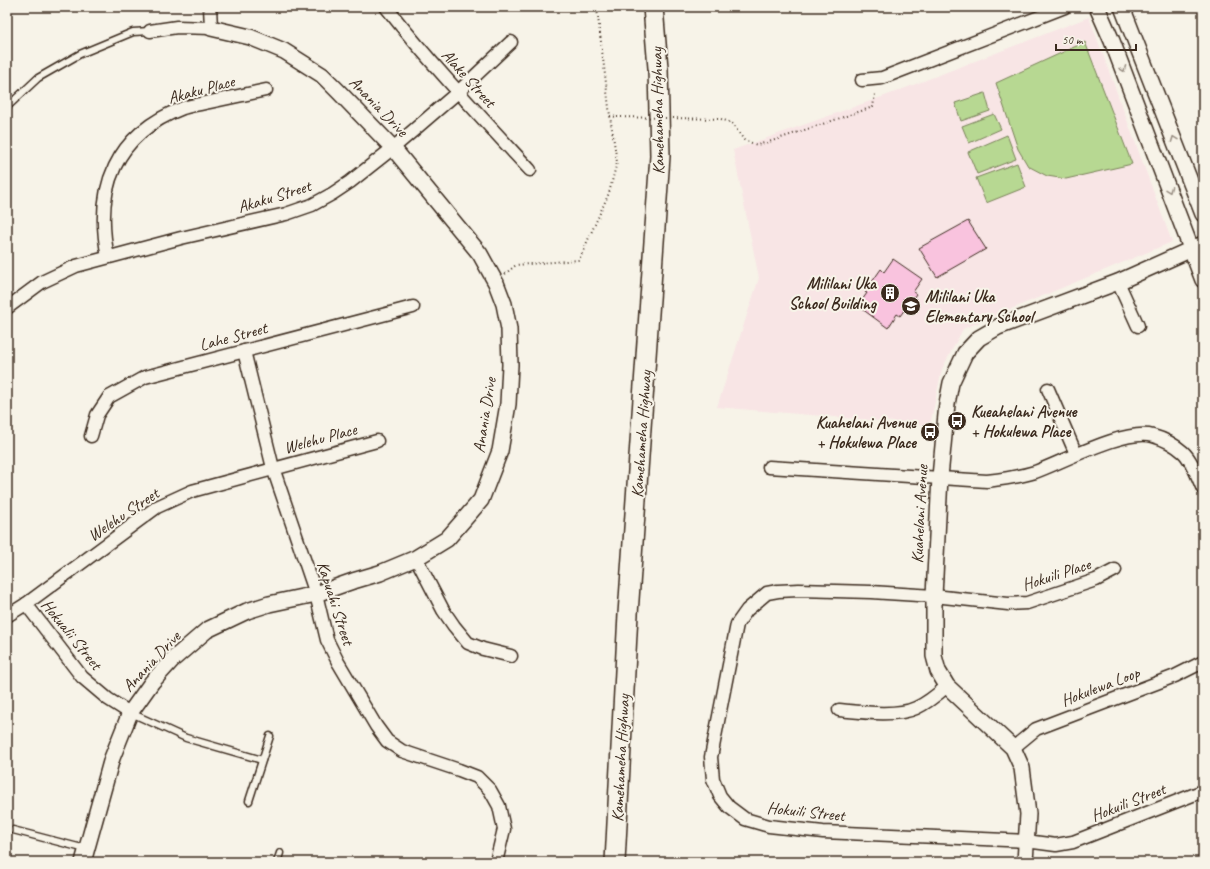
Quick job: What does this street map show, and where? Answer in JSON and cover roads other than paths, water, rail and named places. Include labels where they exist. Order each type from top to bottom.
[{"type":"main road","name":"Kamehameha Highway","points":[[615,862],[628,614],[660,156],[658,68],[653,7]]},
{"type":"street","points":[[210,7],[211,28]]},
{"type":"street","name":"Alake Street","points":[[386,7],[458,92],[530,170]]},
{"type":"street","points":[[862,80],[882,78],[1065,7]]},
{"type":"street","points":[[1098,7],[1197,247],[1203,280]]},
{"type":"street","points":[[1122,7],[1203,214]]},
{"type":"street","name":"Anania Drive","points":[[85,856],[112,758],[130,713],[152,682],[172,660],[207,630],[247,611],[269,604],[316,594],[380,573],[416,558],[447,539],[481,500],[500,451],[508,404],[510,365],[509,329],[504,304],[480,254],[392,148],[339,92],[322,75],[304,63],[284,51],[250,37],[211,28],[177,28],[150,31]]},
{"type":"street","name":"Akaku Street","points":[[7,308],[42,282],[76,266],[182,238],[286,214],[332,194],[350,182],[392,148],[458,92],[511,42]]},
{"type":"street","name":"Akaku Place","points":[[108,257],[104,238],[104,197],[110,176],[116,164],[134,138],[147,126],[165,116],[185,108],[266,90]]},
{"type":"street","name":"Kuahelani Avenue","points":[[1025,862],[1028,814],[1022,768],[1013,748],[947,686],[938,671],[934,656],[934,596],[940,477],[947,404],[951,383],[964,353],[979,338],[998,327],[1118,282],[1197,247]]},
{"type":"street","points":[[1118,282],[1138,326]]},
{"type":"street","name":"Lahe Street","points":[[91,436],[98,415],[109,397],[126,386],[145,377],[413,307]]},
{"type":"street","name":"Kapuahi Street","points":[[244,351],[273,468],[316,594],[328,640],[338,662],[376,726],[387,741],[402,751],[477,777],[490,790],[499,806],[504,829],[496,862]]},
{"type":"street","points":[[1048,389],[1076,454]]},
{"type":"street","points":[[769,467],[987,481],[1012,478],[1035,472],[1076,454],[1120,439],[1138,435],[1153,436],[1172,444],[1184,453],[1195,471],[1203,489]]},
{"type":"street","name":"Welehu Place","points":[[273,468],[377,441]]},
{"type":"street","name":"Welehu Street","points":[[7,616],[26,604],[157,507],[192,491],[273,468]]},
{"type":"street","points":[[416,558],[443,610],[468,642],[483,649],[511,656]]},
{"type":"street","name":"Hokuili Place","points":[[934,596],[1008,604],[1027,603],[1096,580],[1115,570]]},
{"type":"street","name":"Hokuili Street","points":[[934,596],[871,592],[799,590],[778,591],[767,593],[747,610],[737,624],[711,757],[713,779],[720,796],[729,807],[745,819],[769,826],[824,832],[1026,841],[1056,845],[1073,842],[1203,791]]},
{"type":"street","name":"Hokualii Street","points":[[26,604],[82,677],[108,699],[130,713]]},
{"type":"street","name":"Hokulewa Loop","points":[[1013,748],[1036,729],[1175,676],[1203,662]]},
{"type":"street","points":[[839,710],[904,712],[917,708],[947,686]]},
{"type":"lane","points":[[7,107],[38,78],[80,54],[134,32],[150,31]]},
{"type":"lane","points":[[130,713],[186,738],[262,760]]},
{"type":"lane","points":[[249,801],[270,736]]},
{"type":"lane","points":[[12,830],[85,856]]},
{"type":"lane","points":[[277,862],[280,853]]},
{"type":"place","name":"Mililani Uka School Building","points":[[890,293]]},
{"type":"place","name":"Mililani Uka Elementary School","points":[[911,306]]},
{"type":"place","name":"Kueahelani Avenue + Hokulewa Place","points":[[957,421]]},
{"type":"place","name":"Kuahelani Avenue + Hokulewa Place","points":[[930,432]]}]
